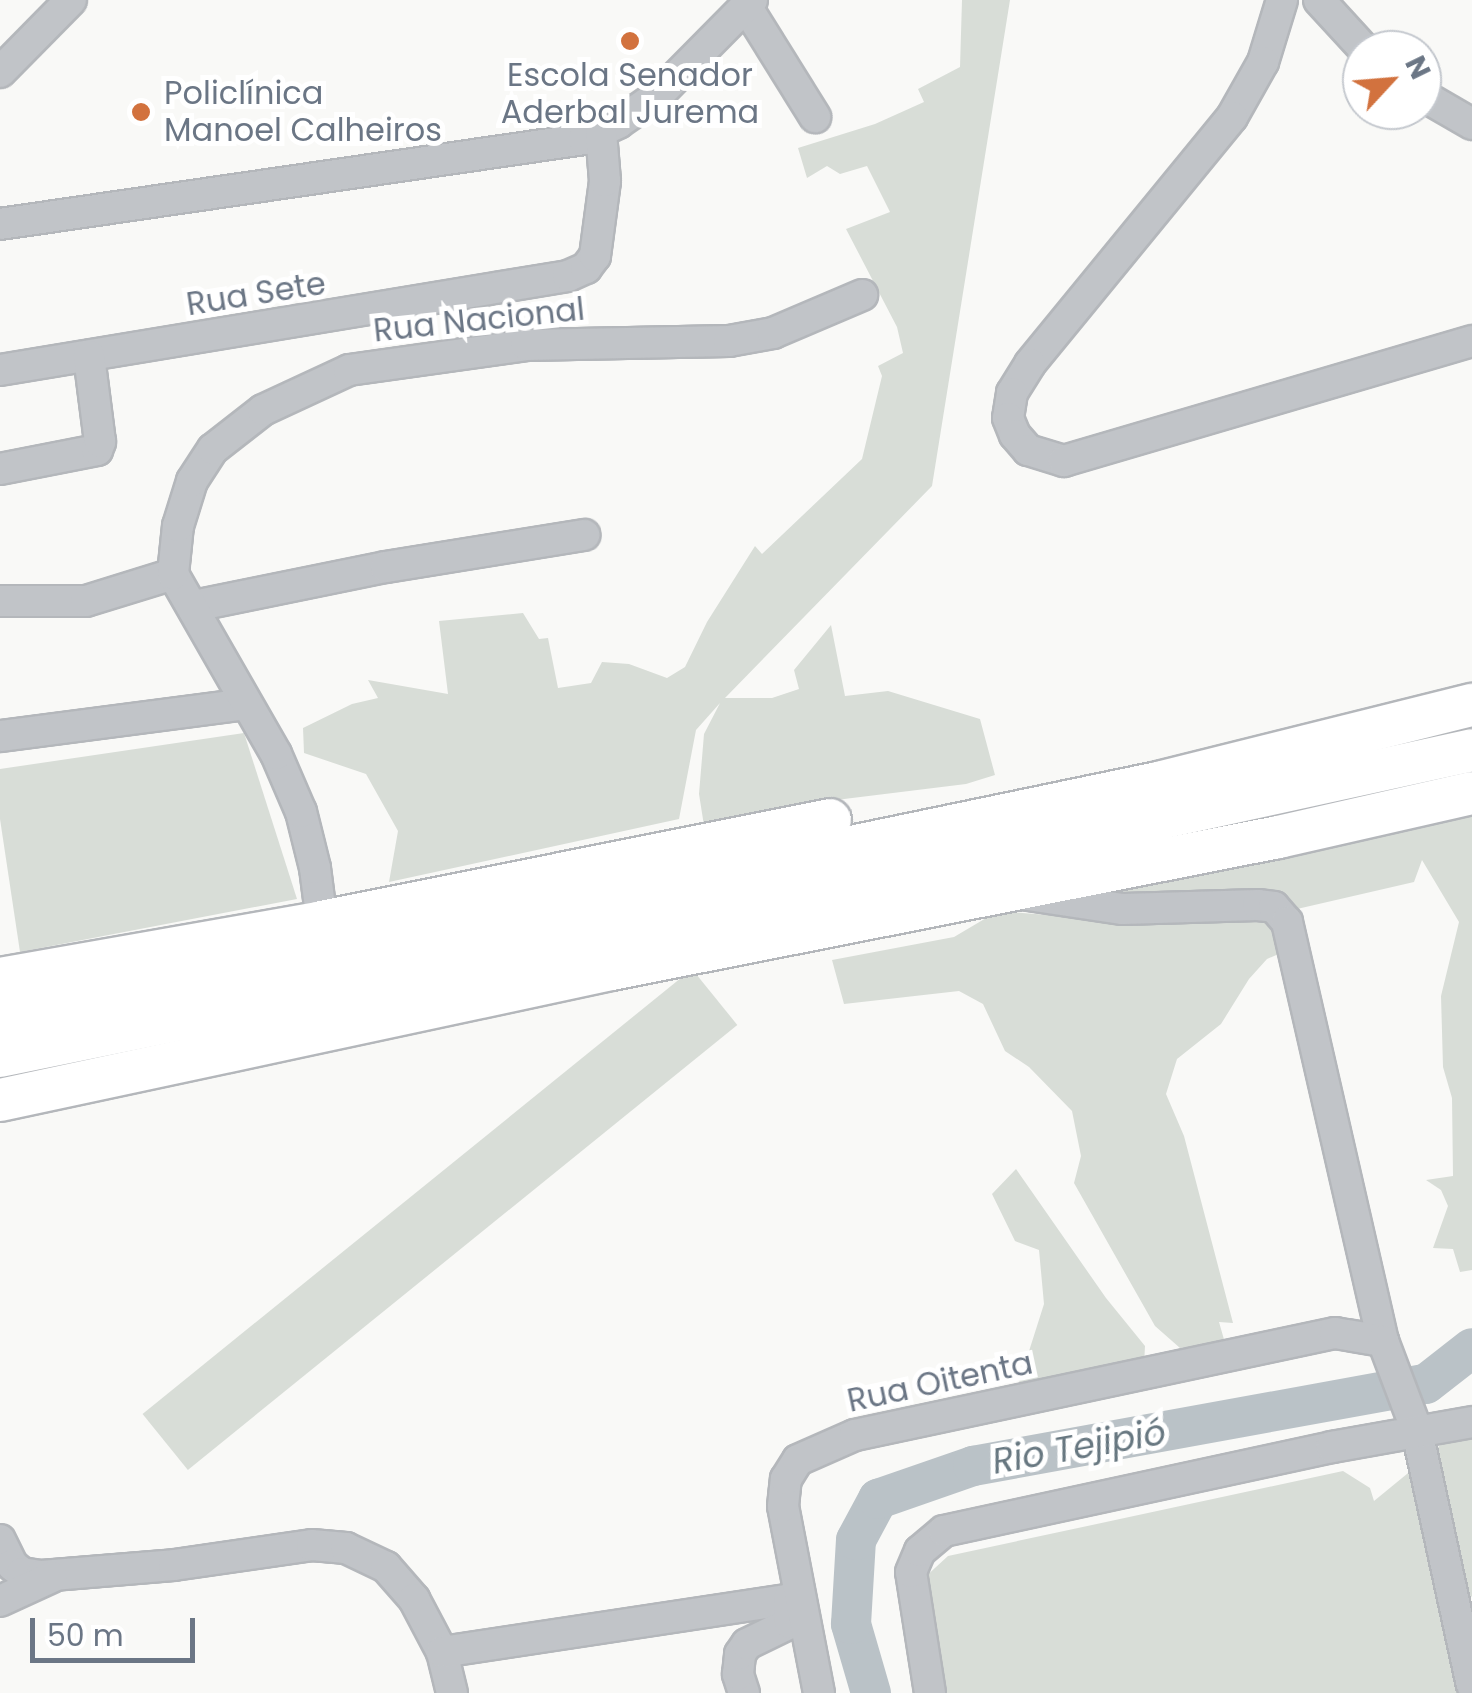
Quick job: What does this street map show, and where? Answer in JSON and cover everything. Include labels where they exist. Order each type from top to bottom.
[{"type":"highway","points":[[0,1056],[131,1012],[343,954],[1158,783],[1472,705]]},
{"type":"highway","points":[[0,1020],[131,1012],[1318,785],[1472,750]]},
{"type":"highway","points":[[1318,785],[1472,783]]},
{"type":"highway","points":[[0,979],[322,922],[936,800],[1026,787],[1107,791]]},
{"type":"highway","points":[[0,1100],[592,973],[1330,826],[1472,792]]},
{"type":"street","points":[[1282,0],[1263,62],[1240,104],[1021,379],[1012,394],[1008,418],[1015,435],[1028,450],[1064,461],[1472,340]]},
{"type":"street","points":[[1319,0],[1347,30]]},
{"type":"street","points":[[2,65],[67,1]]},
{"type":"street","points":[[0,224],[523,150],[602,132],[657,96],[749,3],[816,118]]},
{"type":"street","points":[[1442,107],[1472,124]]},
{"type":"street","name":"Rua Sete","points":[[0,370],[524,287],[568,276],[586,268],[595,256],[605,181],[602,132]]},
{"type":"street","name":"Rua Nacional","points":[[173,574],[178,526],[192,481],[213,448],[263,410],[311,384],[349,370],[479,348],[729,341],[773,332],[862,295]]},
{"type":"street","points":[[0,470],[97,450],[100,442],[89,356]]},
{"type":"street","points":[[194,606],[386,567],[584,535]]},
{"type":"street","points":[[0,601],[86,601],[173,574],[276,754],[301,812],[316,868],[322,922]]},
{"type":"street","points":[[0,736],[246,704]]},
{"type":"street","points":[[1004,890],[1123,909],[1258,905],[1274,907],[1287,922],[1383,1341],[1413,1420],[1472,1685]]},
{"type":"street","name":"Rua Oitenta","points":[[819,1693],[794,1598],[783,1506],[786,1479],[798,1460],[854,1435],[1335,1333],[1383,1341]]},
{"type":"street","points":[[930,1693],[914,1614],[912,1572],[920,1551],[944,1531],[1413,1420],[1472,1422]]},
{"type":"street","points":[[0,1540],[12,1565],[22,1574],[56,1575],[174,1566],[312,1545],[346,1548],[386,1566],[414,1599],[442,1652],[452,1693]]},
{"type":"street","points":[[0,1601],[56,1575]]},
{"type":"street","points":[[442,1652],[794,1598],[790,1624],[747,1644],[740,1654],[738,1674],[744,1693]]},
{"type":"shaded area","points":[[962,0],[1010,0],[932,486],[725,698],[772,698],[799,689],[794,670],[831,625],[845,696],[888,691],[980,719],[995,775],[966,784],[836,800],[705,832],[699,794],[704,734],[720,703],[696,730],[679,819],[389,882],[398,831],[366,774],[304,753],[303,728],[352,704],[378,698],[368,680],[448,694],[439,621],[523,613],[539,639],[548,638],[558,688],[591,683],[602,662],[629,664],[667,678],[685,667],[707,622],[755,546],[762,554],[862,459],[882,376],[878,366],[903,353],[897,327],[846,229],[890,212],[867,166],[840,174],[827,166],[807,178],[798,148],[875,124],[924,102],[918,89],[960,67]]},
{"type":"shaded area","points":[[244,733],[297,899],[20,952],[0,819],[0,769]]},
{"type":"shaded area","points":[[1472,805],[1472,1270],[1460,1272],[1453,1249],[1433,1248],[1448,1206],[1441,1190],[1426,1180],[1453,1176],[1452,1098],[1443,1067],[1441,996],[1459,922],[1422,860],[1414,882],[1284,912],[1049,895]]},
{"type":"shaded area","points":[[998,911],[1100,919],[1272,918],[1281,953],[1267,959],[1249,979],[1221,1024],[1177,1059],[1166,1094],[1184,1136],[1233,1323],[1219,1322],[1225,1343],[1180,1348],[1155,1326],[1074,1183],[1081,1156],[1072,1111],[1029,1067],[1005,1051],[983,1004],[959,991],[844,1004],[832,960],[954,937]]},
{"type":"shaded area","points":[[692,969],[737,1025],[188,1470],[143,1414]]},
{"type":"shaded area","points":[[1016,1169],[1106,1298],[1145,1346],[1144,1366],[1016,1392],[1044,1304],[1039,1250],[1015,1241],[992,1194]]},
{"type":"shaded area","points":[[1472,1433],[1472,1596],[1467,1601],[1434,1451],[1448,1438]]},
{"type":"shaded area","points":[[1413,1469],[1463,1693],[946,1693],[923,1579],[948,1556],[1343,1471],[1370,1488],[1374,1501]]},
{"type":"waterway","name":"Rio Tejipió","points":[[871,1693],[851,1624],[856,1540],[878,1499],[973,1466],[1426,1384],[1472,1348]]},
{"type":"place","name":"Escola Senador Aderbal Jurema","points":[[630,41]]},
{"type":"place","name":"Policlínica Manoel Calheiros","points":[[141,112]]}]
